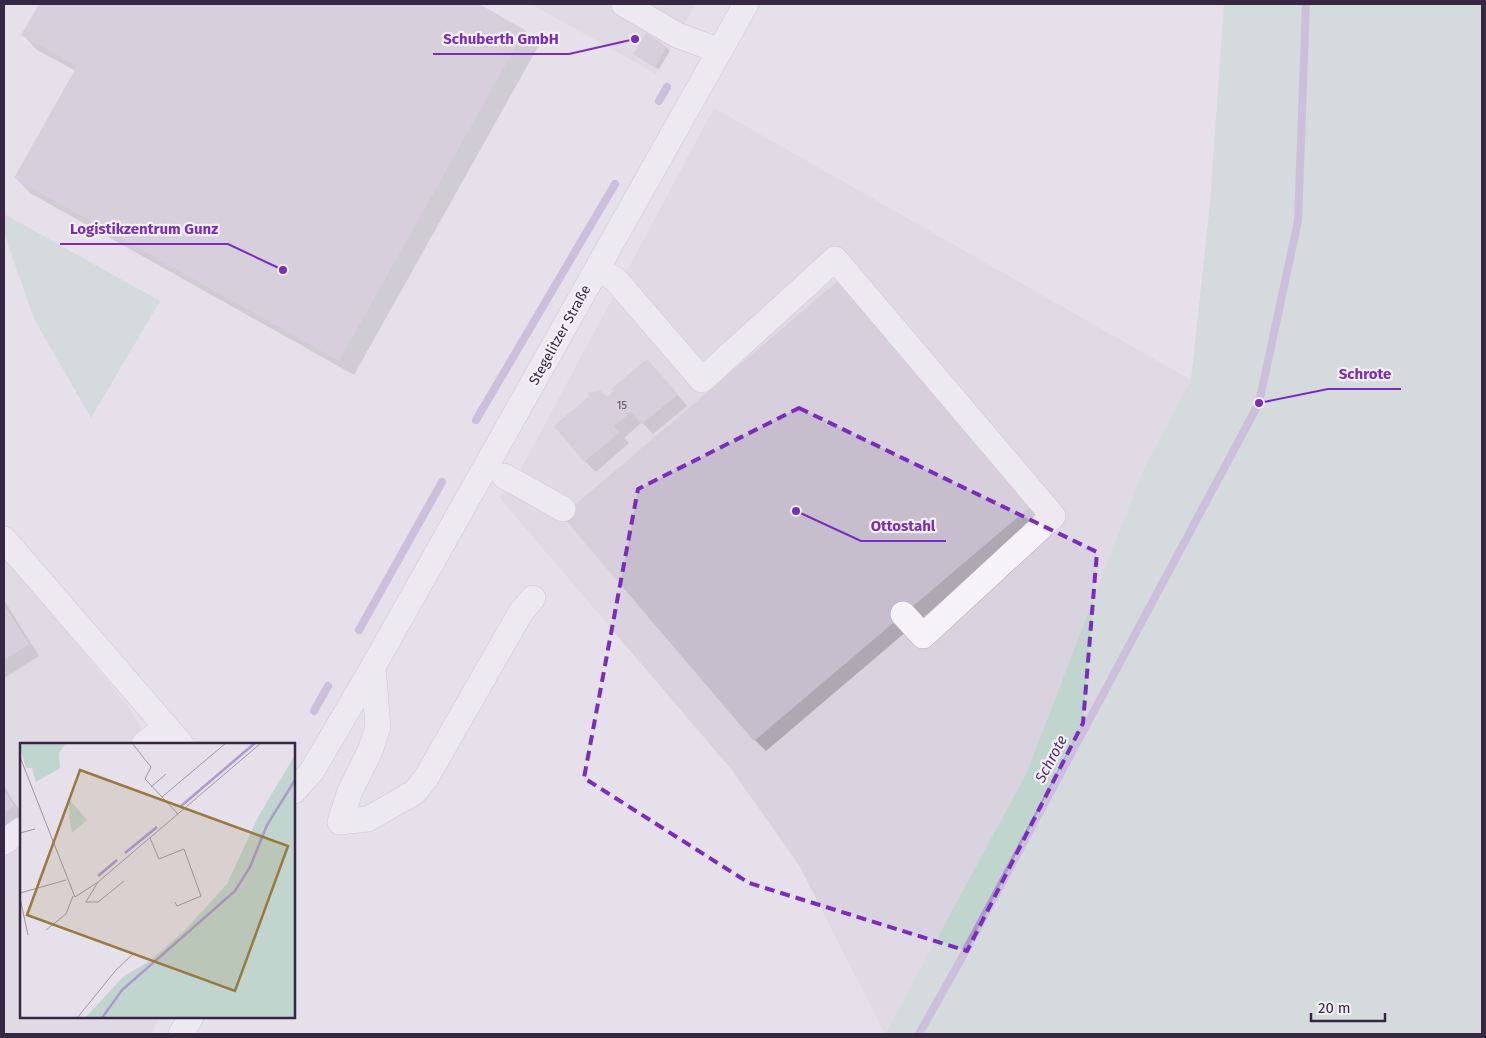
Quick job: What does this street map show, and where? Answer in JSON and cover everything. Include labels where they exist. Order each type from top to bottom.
[{"type":"street","points":[[624,4],[677,35],[720,51]]},
{"type":"street","name":"Stegelitzer Straße","points":[[295,791],[312,771],[373,667],[746,4]]},
{"type":"street","points":[[597,269],[614,279],[702,380],[835,259],[1053,516],[923,636],[903,614]]},
{"type":"street","points":[[504,476],[563,509]]},
{"type":"street","points":[[4,539],[173,736],[148,743]]},
{"type":"street","points":[[373,667],[378,727],[370,751],[350,791],[340,822],[368,819],[415,792],[426,778],[520,612],[533,598]]},
{"type":"street","points":[[4,842],[20,831]]},
{"type":"street","points":[[181,1034],[190,1018]]},
{"type":"highlighted area","points":[[799,408],[1097,552],[1083,723],[967,951],[749,883],[584,778],[638,489]]},
{"type":"shaded area","points":[[531,4],[696,4],[656,74]]},
{"type":"shaded area","points":[[714,108],[1191,380],[1143,470],[1026,774],[885,1034],[799,865],[731,769],[499,497],[514,482]]},
{"type":"shaded area","points":[[4,556],[128,706],[149,743],[20,743],[20,1018],[159,1018],[151,1034],[4,1034]]},
{"type":"green space","points":[[1224,4],[1482,4],[1482,1034],[885,1034],[1026,774],[1143,470],[1191,380],[1210,203]]},
{"type":"green space","points":[[4,214],[160,301],[91,418],[34,319],[4,233]]},
{"type":"building","points":[[39,4],[479,4],[525,30],[339,361],[14,178],[77,66],[21,35]]},
{"type":"building","points":[[646,33],[667,47],[655,67],[633,54]]},
{"type":"building","points":[[838,281],[1031,506],[754,741],[562,516]]},
{"type":"building","points":[[647,359],[678,394],[642,424],[631,412],[614,426],[620,432],[584,462],[554,426],[589,396],[587,393],[600,390],[607,397],[614,391],[611,389]]},
{"type":"building","points":[[4,605],[29,644],[4,660]]},
{"type":"building","points":[[4,790],[14,806],[4,813]]},
{"type":"waterway","name":"Schrote","points":[[919,1034],[959,963],[1259,403],[1298,221],[1306,4]]},
{"type":"waterway","points":[[659,101],[667,87]]},
{"type":"waterway","points":[[476,420],[615,184]]},
{"type":"waterway","points":[[359,630],[442,482]]},
{"type":"waterway","points":[[314,711],[328,686]]},
{"type":"place","name":"Schuberth GmbH","points":[[635,39]]},
{"type":"place","name":"Logistikzentrum Gunz","points":[[283,270]]},
{"type":"place","name":"Schrote","points":[[1259,403]]},
{"type":"place","name":"Ottostahl","points":[[796,511]]}]
